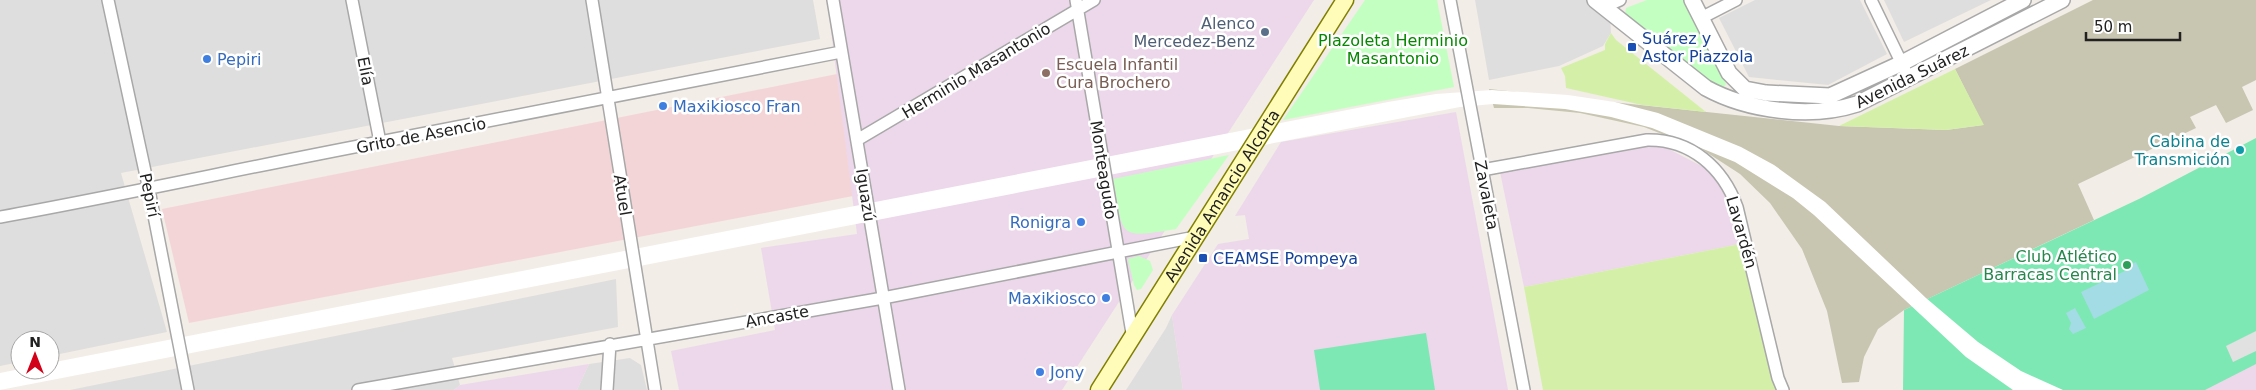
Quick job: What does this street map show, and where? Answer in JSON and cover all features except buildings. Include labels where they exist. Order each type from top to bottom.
[{"type":"main road","name":"Avenida Amancio Alcorta","points":[[1099,390],[1133,339],[1195,237],[1345,0]]},
{"type":"street","name":"Pepirí","points":[[108,0],[149,190],[188,390]]},
{"type":"street","name":"Elía","points":[[352,0],[380,142]]},
{"type":"street","name":"Atuel","points":[[592,0],[655,390]]},
{"type":"street","name":"Iguazú","points":[[833,0],[899,390]]},
{"type":"street","name":"Herminio Masantonio","points":[[858,140],[1077,5],[1094,0]]},
{"type":"street","name":"Zavaleta","points":[[1450,0],[1524,390]]},
{"type":"street","points":[[1600,3],[1620,0]]},
{"type":"street","points":[[1692,0],[1701,18],[1736,0]]},
{"type":"street","points":[[1871,0],[1909,78]]},
{"type":"street","name":"Avenida Suárez","points":[[1701,18],[1729,73],[1745,89],[1766,93],[1830,96],[1902,63],[2023,0]]},
{"type":"street","name":"Avenida Suárez","points":[[1600,3],[1706,88],[1725,98],[1749,106],[1821,112],[1839,110],[1857,104],[2062,0]]},
{"type":"street","name":"Monteagudo","points":[[1077,5],[1133,339]]},
{"type":"street","name":"Grito de Asencio","points":[[0,217],[149,190],[380,142],[608,100],[841,52]]},
{"type":"street","name":"Lavardén","points":[[1482,170],[1648,140],[1668,141],[1707,159],[1727,184],[1737,207],[1778,378],[1783,390]]},
{"type":"street","name":"Ancaste","points":[[358,390],[610,344],[884,298],[1195,237]]},
{"type":"street","points":[[607,390],[610,344]]},
{"type":"shaded area","points":[[0,0],[813,0],[820,39],[121,173],[167,332],[60,354],[60,330],[10,330],[10,364],[0,366]]},
{"type":"shaded area","points":[[827,0],[1314,0],[1062,390],[679,390],[671,351],[775,330],[761,248],[857,234]]},
{"type":"shaded area","points":[[1475,0],[1609,0],[1611,33],[1603,46],[1559,66],[1489,80]]},
{"type":"shaded area","points":[[1755,0],[1860,0],[1887,54],[1828,85],[1749,77],[1719,18]]},
{"type":"shaded area","points":[[1884,0],[1991,0],[1904,42]]},
{"type":"shaded area","points":[[2093,0],[2256,0],[2256,80],[2242,87],[2253,110],[2226,123],[2216,105],[2190,117],[2196,128],[2078,184],[2094,220],[1904,310],[1878,329],[1864,357],[1859,382],[1842,383],[1827,311],[1802,249],[1770,203],[1740,174],[1703,150],[1644,127],[1580,113],[1528,108],[1494,108],[1489,89],[1839,126],[1946,130],[1983,125],[1955,69]]},
{"type":"shaded area","points":[[837,74],[853,196],[189,323],[162,209]]},
{"type":"shaded area","points":[[1456,112],[1508,390],[1183,390],[1172,315],[1218,244],[1249,239],[1245,215],[1235,216],[1281,142]]},
{"type":"shaded area","points":[[1657,143],[1711,171],[1732,204],[1740,244],[1524,287],[1500,172]]},
{"type":"shaded area","points":[[616,279],[618,327],[452,358],[460,385],[454,390],[70,390]]},
{"type":"shaded area","points":[[1172,315],[1183,390],[1126,390],[1166,328]]},
{"type":"shaded area","points":[[2256,331],[2256,351],[2233,362],[2226,346]]},
{"type":"shaded area","points":[[630,358],[641,365],[647,390],[577,390],[589,364]]},
{"type":"shaded area","points":[[2256,363],[2256,390],[2202,390]]},
{"type":"shaded area","points":[[589,364],[577,390],[454,390],[460,385]]},
{"type":"green space","name":"Plazoleta Herminio Masantonio","points":[[1365,0],[1437,0],[1454,87],[1283,120]]},
{"type":"green space","points":[[1647,0],[1683,0],[1726,84],[1722,90],[1625,14],[1626,8]]},
{"type":"green space","points":[[1611,33],[1616,40],[1706,112],[1642,105],[1566,88],[1565,76],[1561,68],[1605,50],[1605,44]]},
{"type":"green space","points":[[1955,69],[1984,125],[1946,130],[1839,126]]},
{"type":"green space","name":"Club Atlético Barracas Central","points":[[2256,138],[2256,364],[2205,390],[1903,390],[1904,310],[2141,198]]},
{"type":"green space","points":[[1229,155],[1176,229],[1142,234],[1126,230],[1119,213],[1113,179]]},
{"type":"green space","points":[[1740,244],[1776,390],[1543,390],[1524,287]]},
{"type":"green space","points":[[1139,256],[1150,261],[1153,270],[1141,289],[1137,290],[1128,259]]},
{"type":"green space","points":[[1426,333],[1435,390],[1320,390],[1314,350]]},
{"type":"water","points":[[2136,262],[2149,290],[2094,319],[2081,292],[2131,268],[2130,265]]},
{"type":"water","points":[[2075,308],[2086,328],[2073,334],[2069,329],[2071,323],[2066,313]]},
{"type":"pier","points":[[1492,90],[1568,95],[1615,102],[1658,113],[1741,147],[1774,165],[1825,202],[1926,298],[1978,342],[2021,371],[2063,390],[2013,390],[1966,357],[1814,215],[1793,198],[1735,162],[1652,128],[1611,117],[1565,109],[1493,104],[1460,107],[60,378],[60,361],[1436,94]]},
{"type":"pier","points":[[10,371],[10,380],[52,380],[0,390],[0,373]]},
{"type":"place","name":"Alenco Mercedez-Benz","points":[[1265,32]]},
{"type":"place","name":"Suárez y Astor Piazzola","points":[[1632,47]]},
{"type":"place","name":"Pepiri","points":[[207,59]]},
{"type":"place","name":"Escuela Infantil Cura Brochero","points":[[1046,73]]},
{"type":"place","name":"Maxikiosco Fran","points":[[663,106]]},
{"type":"place","name":"Cabina de Transmición","points":[[2240,150]]},
{"type":"place","name":"Ronigra","points":[[1081,222]]},
{"type":"place","name":"CEAMSE Pompeya","points":[[1203,258]]},
{"type":"place","name":"Club Atlético Barracas Central","points":[[2127,265]]},
{"type":"place","name":"Maxikiosco","points":[[1106,298]]},
{"type":"place","name":"Jony","points":[[1040,372]]}]
